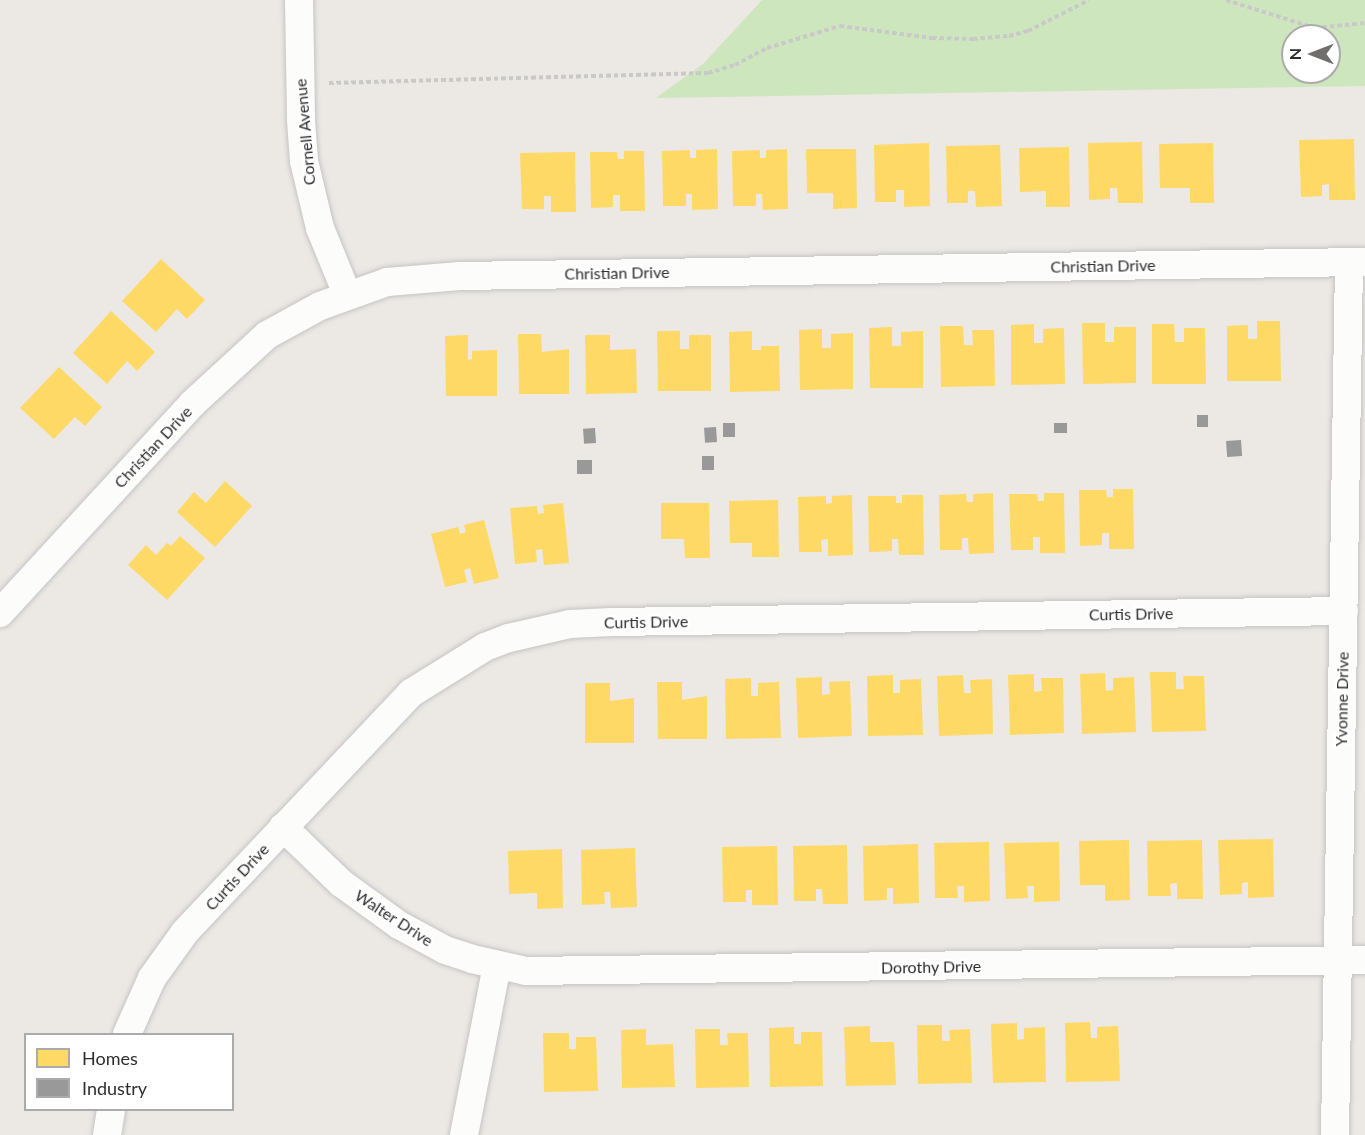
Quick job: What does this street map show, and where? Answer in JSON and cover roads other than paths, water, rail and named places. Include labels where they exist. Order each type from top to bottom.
[{"type":"street","name":"Cornell Avenue","points":[[299,0],[304,161],[320,228],[347,294]]},
{"type":"street","name":"Christian Drive","points":[[0,613],[179,418],[267,334],[296,316],[347,294],[387,282],[450,276],[1357,262]]},
{"type":"street","name":"Yvonne Drive","points":[[1335,1135],[1352,960],[1344,611],[1357,262]]},
{"type":"street","name":"Curtis Drive","points":[[128,1033],[152,978],[185,932],[411,693],[485,647],[548,628],[612,622],[1344,611]]},
{"type":"street","name":"Walter Drive","points":[[284,827],[341,883],[399,925],[445,950],[497,966]]},
{"type":"street","name":"Dorothy Drive","points":[[497,966],[554,972],[1352,960]]},
{"type":"street","points":[[464,1135],[497,966]]},
{"type":"street","points":[[107,1135],[111,1111]]}]
